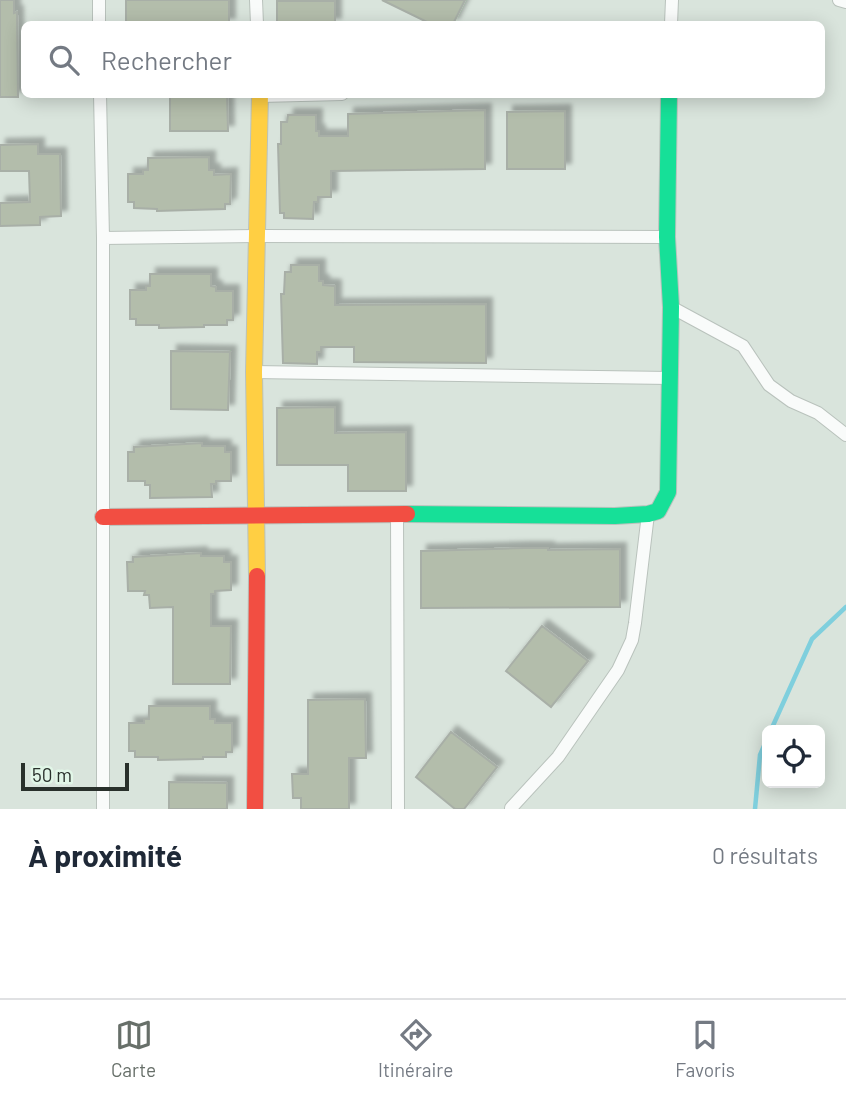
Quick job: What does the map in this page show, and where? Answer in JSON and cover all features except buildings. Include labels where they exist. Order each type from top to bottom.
[{"type":"street","points":[[99,0],[99,21]]},
{"type":"street","points":[[256,0],[257,21]]},
{"type":"street","points":[[671,21],[672,0]]},
{"type":"street","points":[[839,0],[846,2]]},
{"type":"street","points":[[100,98],[103,238],[103,809]]},
{"type":"street","points":[[255,809],[257,517],[254,372],[260,98]]},
{"type":"street","points":[[103,517],[397,513],[615,516],[648,514],[658,510],[668,492],[671,307],[667,237],[669,98]]},
{"type":"street","points":[[103,238],[667,237]]},
{"type":"street","points":[[671,307],[743,346],[769,385],[791,401],[818,413],[846,435]]},
{"type":"street","points":[[254,372],[670,378]]},
{"type":"street","points":[[397,513],[398,809]]},
{"type":"street","points":[[511,808],[558,757],[618,670],[632,640],[648,514]]},
{"type":"waterway","points":[[773,725],[812,639],[846,607]]},
{"type":"waterway","points":[[755,809],[762,750]]},
{"type":"traffic: fast","points":[[407,514],[615,516],[658,511],[668,492],[671,307],[667,237],[669,98]]},
{"type":"traffic: slow","points":[[257,576],[254,372],[260,98]]},
{"type":"traffic: jam","points":[[103,517],[407,514]]},
{"type":"traffic: jam","points":[[255,809],[257,576]]}]
